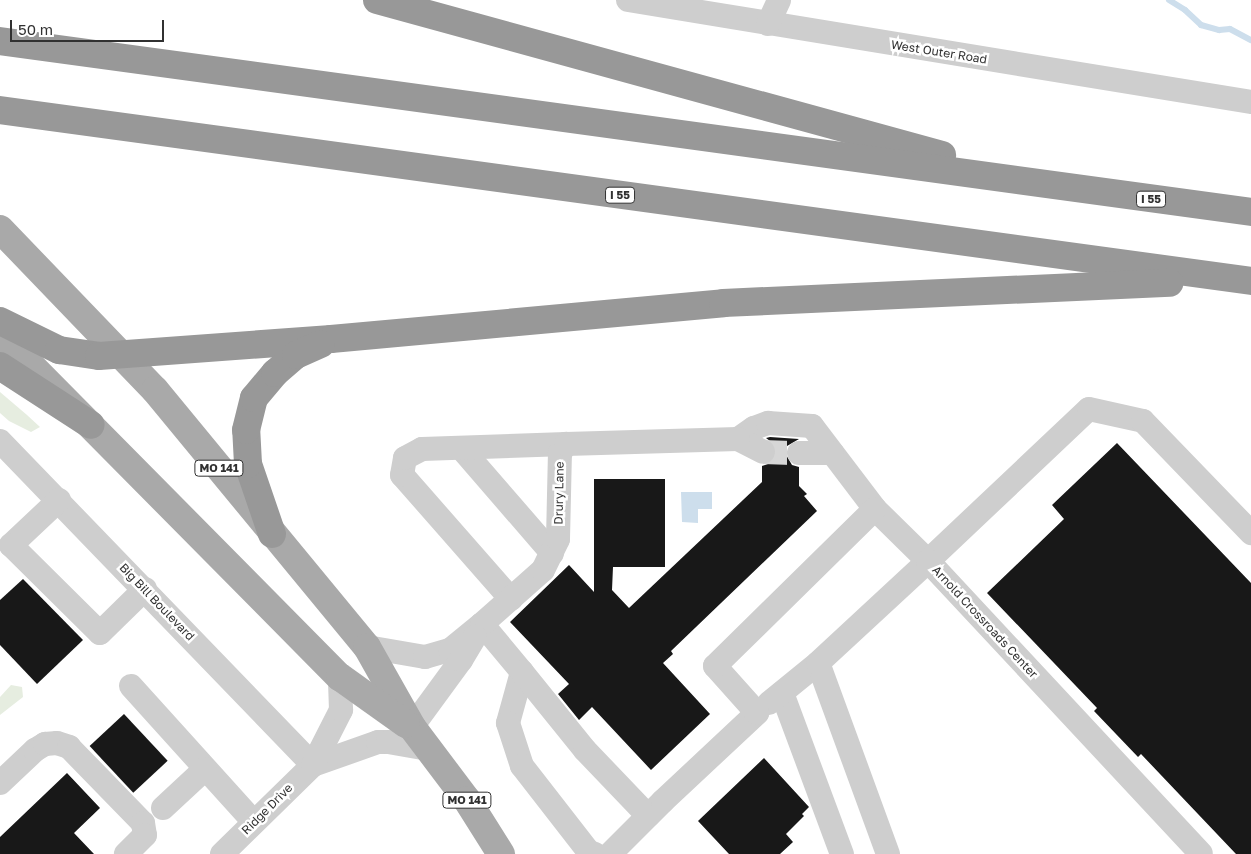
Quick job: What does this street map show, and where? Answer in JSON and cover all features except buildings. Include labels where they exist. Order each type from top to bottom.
[{"type":"highway","points":[[377,0],[1052,185]]},
{"type":"highway","name":"I 55","points":[[0,40],[1251,212]]},
{"type":"highway","name":"I 55","points":[[0,110],[1245,281]]},
{"type":"highway","points":[[0,322],[59,350],[77,355],[122,355],[331,339],[723,303],[1245,281]]},
{"type":"highway","points":[[272,534],[248,464],[246,430],[254,398],[274,373],[296,355],[331,339]]},
{"type":"highway","points":[[0,366],[91,425]]},
{"type":"main road","name":"MO 141","points":[[0,229],[155,390],[367,647],[412,727],[467,800],[501,854]]},
{"type":"main road","name":"MO 141","points":[[0,334],[340,677],[412,727]]},
{"type":"street","name":"West Outer Road","points":[[628,0],[1251,102]]},
{"type":"street","points":[[768,24],[780,0]]},
{"type":"street","points":[[762,452],[738,439],[754,428],[768,423],[812,426],[875,509],[928,561],[1090,409],[1143,421],[1251,533]]},
{"type":"street","name":"Drury Lane","points":[[367,647],[425,657],[450,650],[543,570],[558,539],[560,453],[566,444],[738,439]]},
{"type":"street","name":"Big Bill Boulevard","points":[[0,441],[313,765]]},
{"type":"street","points":[[511,599],[402,475],[405,458],[422,449],[566,444]]},
{"type":"street","points":[[461,448],[552,553]]},
{"type":"street","points":[[799,452],[832,452]]},
{"type":"street","points":[[59,500],[11,545],[100,633],[145,589]]},
{"type":"street","points":[[757,713],[715,666],[875,509]]},
{"type":"street","name":"Arnold Crossroads Center","points":[[610,854],[757,713],[818,663],[928,561],[1201,854]]},
{"type":"street","points":[[482,624],[585,750],[648,816]]},
{"type":"street","name":"Drury Lane","points":[[412,727],[461,660],[482,624]]},
{"type":"street","points":[[818,663],[888,854]]},
{"type":"street","points":[[522,672],[508,723],[522,766],[590,852],[595,854]]},
{"type":"street","name":"Ridge Drive","points":[[222,854],[313,765],[341,710],[340,677]]},
{"type":"street","points":[[131,686],[254,822]]},
{"type":"street","points":[[782,693],[842,854]]},
{"type":"street","name":"Ridge Drive","points":[[313,765],[378,742],[430,749]]},
{"type":"street","points":[[0,783],[44,744],[57,743],[68,747],[143,823],[146,836],[126,854]]},
{"type":"street","points":[[163,808],[205,769]]},
{"type":"shaded area","points":[[0,392],[40,427],[31,432],[9,421],[0,413]]},
{"type":"shaded area","points":[[11,685],[22,687],[23,697],[0,715],[0,697]]},
{"type":"water","points":[[681,492],[712,492],[712,509],[698,509],[698,523],[682,522]]},
{"type":"waterway","points":[[1169,0],[1185,10],[1201,25],[1219,30],[1230,29],[1251,40]]},
{"type":"tunnel","points":[[763,452],[799,453]]}]
